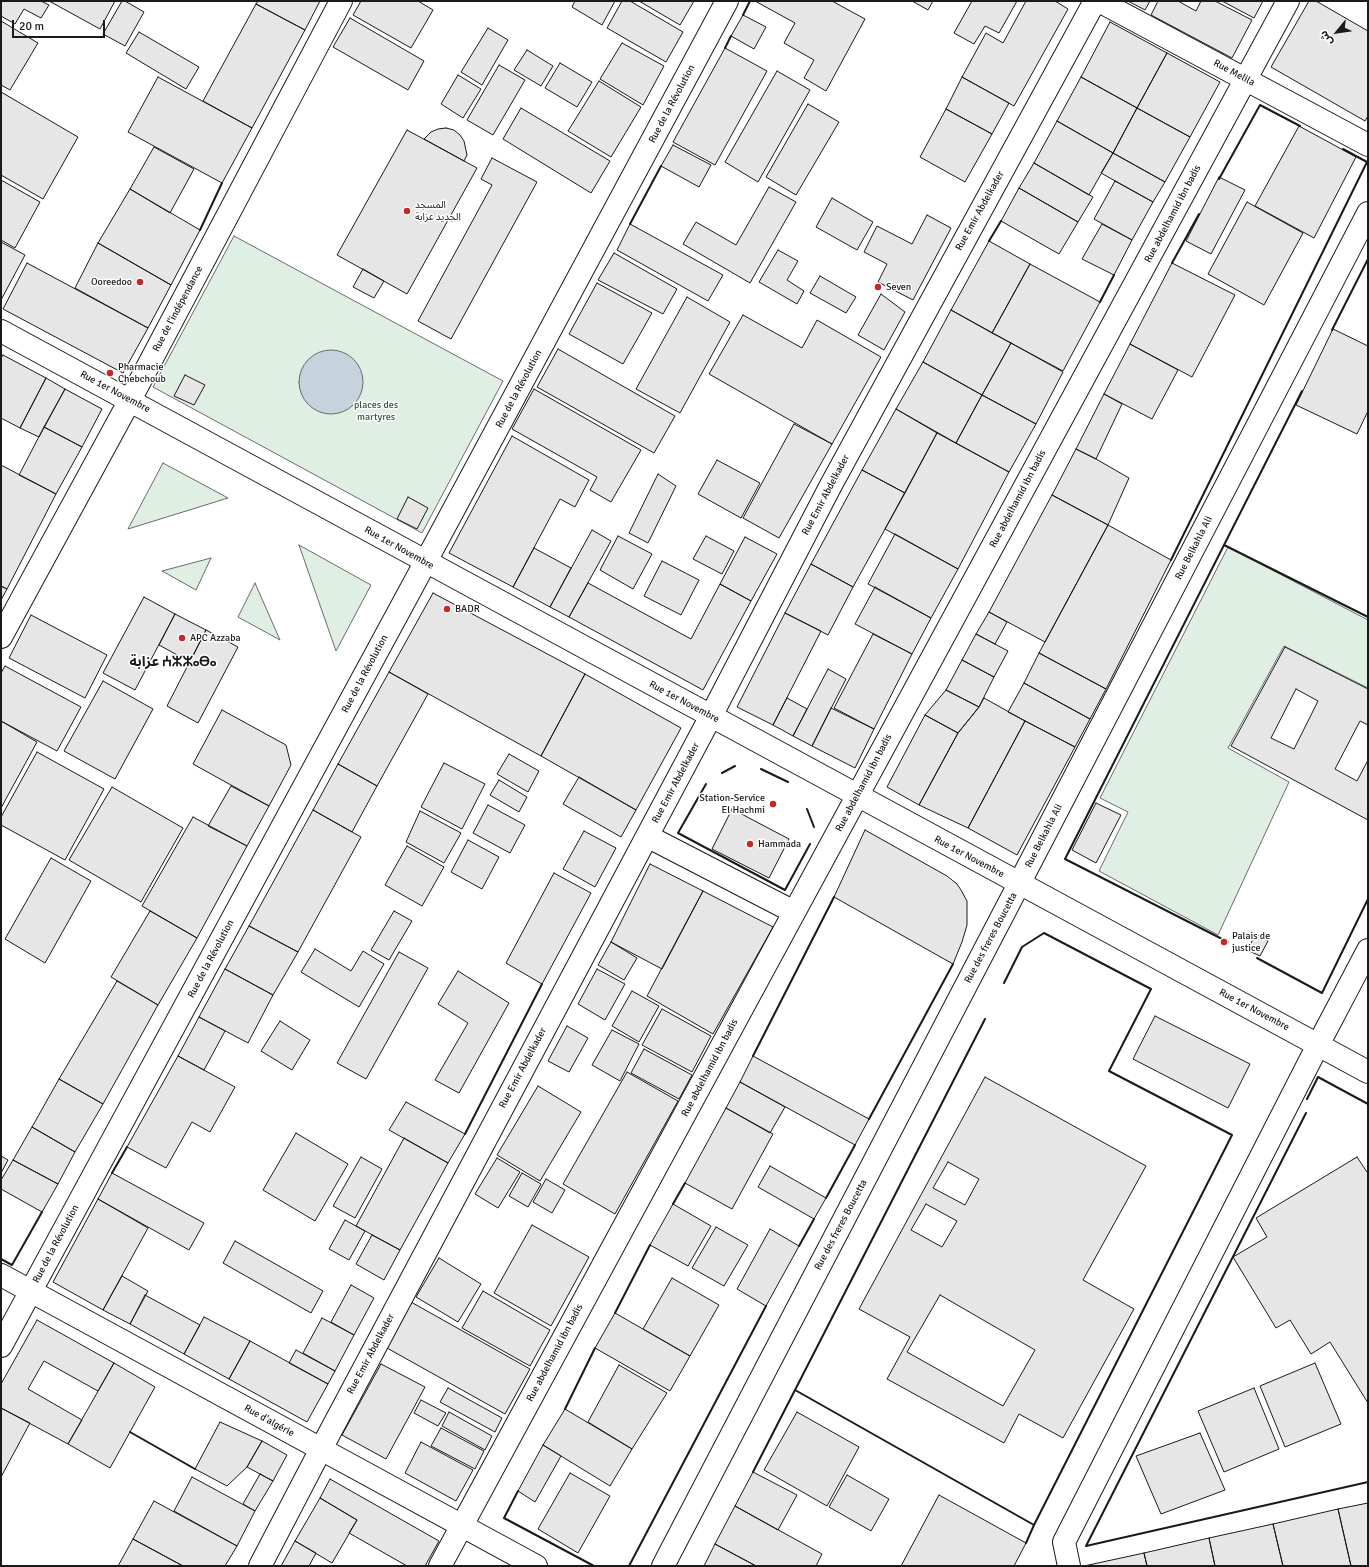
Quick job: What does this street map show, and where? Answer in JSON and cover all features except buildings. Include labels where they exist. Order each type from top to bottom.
[{"type":"street","name":"Rue de l'indépendance","points":[[1,637],[130,400],[341,1]]},
{"type":"street","name":"Rue de la Révolution","points":[[1,1346],[426,562],[727,1]]},
{"type":"street","name":"Rue Emir Abdelkader","points":[[260,1566],[711,716],[831,485],[1095,1]]},
{"type":"street","name":"Rue Melila","points":[[1099,1],[1368,146]]},
{"type":"street","name":"Rue abdelhamid ibn badis","points":[[440,1566],[1288,1]]},
{"type":"street","name":"Rue Belkahla Ali","points":[[1019,884],[1368,213]]},
{"type":"street","name":"Rue 1er Novembre","points":[[1,331],[1368,1072]]},
{"type":"street","points":[[647,836],[794,912]]},
{"type":"street","name":"Rue des freres Boucetta","points":[[663,1566],[1019,884]]},
{"type":"street","points":[[1062,1566],[1064,1542],[1368,950]]},
{"type":"street","name":"Rue d'algérie","points":[[1,1275],[536,1566]]},
{"type":"street","points":[[1064,1542],[1069,1566]]},
{"type":"green space","name":"places des martyres","points":[[234,236],[503,381],[422,533],[153,387]]},
{"type":"green space","points":[[163,463],[228,498],[128,529]]},
{"type":"green space","points":[[299,545],[371,585],[336,651]]},
{"type":"green space","points":[[1228,547],[1368,620],[1368,688],[1284,646],[1228,748],[1289,782],[1218,935],[1099,871],[1128,812],[1100,798]]},
{"type":"green space","points":[[211,558],[196,590],[162,571]]},
{"type":"green space","points":[[255,583],[280,640],[238,617]]},
{"type":"shaded area","points":[[325,350],[337,350],[354,359],[361,370],[363,382],[361,394],[354,405],[337,414],[325,414],[313,409],[304,400],[299,388],[299,376],[304,364],[313,355]]},
{"type":"wall","points":[[743,15],[750,1]]},
{"type":"wall","points":[[725,48],[731,36]]},
{"type":"wall","points":[[1219,179],[1260,105],[1300,126]]},
{"type":"wall","points":[[1171,560],[1367,162],[1343,149]]},
{"type":"wall","points":[[630,224],[661,166]]},
{"type":"wall","points":[[200,230],[222,183]]},
{"type":"wall","points":[[1172,263],[1199,214]]},
{"type":"wall","points":[[989,241],[1001,221]]},
{"type":"wall","points":[[1332,330],[1368,259]]},
{"type":"wall","points":[[1100,302],[1114,275]]},
{"type":"wall","points":[[1228,942],[1065,859],[1302,391]]},
{"type":"wall","points":[[1224,545],[1368,617]]},
{"type":"wall","points":[[722,773],[735,766]]},
{"type":"wall","points":[[761,769],[788,782]]},
{"type":"wall","points":[[706,784],[678,833],[785,890],[810,844]]},
{"type":"wall","points":[[807,809],[814,827]]},
{"type":"wall","points":[[753,1056],[834,897]]},
{"type":"wall","points":[[1257,958],[1322,993],[1368,899]]},
{"type":"wall","points":[[985,1019],[795,1390],[1034,1525],[1232,1135],[1109,1071],[1151,989],[1044,933],[1022,947],[1004,983]]},
{"type":"wall","points":[[869,1119],[953,964]]},
{"type":"wall","points":[[465,1134],[542,984]]},
{"type":"wall","points":[[1307,1099],[1318,1077],[1368,1104]]},
{"type":"wall","points":[[1306,1113],[1086,1546],[1368,1482]]},
{"type":"wall","points":[[826,1198],[855,1145]]},
{"type":"wall","points":[[112,1173],[127,1147]]},
{"type":"wall","points":[[673,1204],[685,1183]]},
{"type":"wall","points":[[1,1259],[12,1265],[42,1212]]},
{"type":"wall","points":[[799,1246],[814,1219]]},
{"type":"wall","points":[[615,1313],[650,1245]]},
{"type":"wall","points":[[629,1566],[766,1306]]},
{"type":"wall","points":[[565,1409],[595,1348]]},
{"type":"wall","points":[[753,1472],[795,1390]]},
{"type":"wall","points":[[130,1432],[195,1469]]},
{"type":"wall","points":[[518,1491],[504,1518],[594,1566]]},
{"type":"wall","points":[[1026,1543],[1034,1525]]},
{"type":"place","name":"المسجد الجديد عزابة","points":[[407,211]]},
{"type":"place","name":"Ooreedoo","points":[[140,282]]},
{"type":"place","name":"Seven","points":[[878,287]]},
{"type":"place","name":"Pharmacie Chebchoub","points":[[110,373]]},
{"type":"place","name":"BADR","points":[[447,609]]},
{"type":"place","name":"APC Azzaba","points":[[182,638]]},
{"type":"place","name":"Station-Service El Hachmi","points":[[773,804]]},
{"type":"place","name":"Hammada","points":[[750,844]]},
{"type":"place","name":"Palais de justice","points":[[1224,942]]},
{"type":"district","name":"عزابة ⵄⵣⵣⴰⴱⴰ","points":[[173,662]]}]
